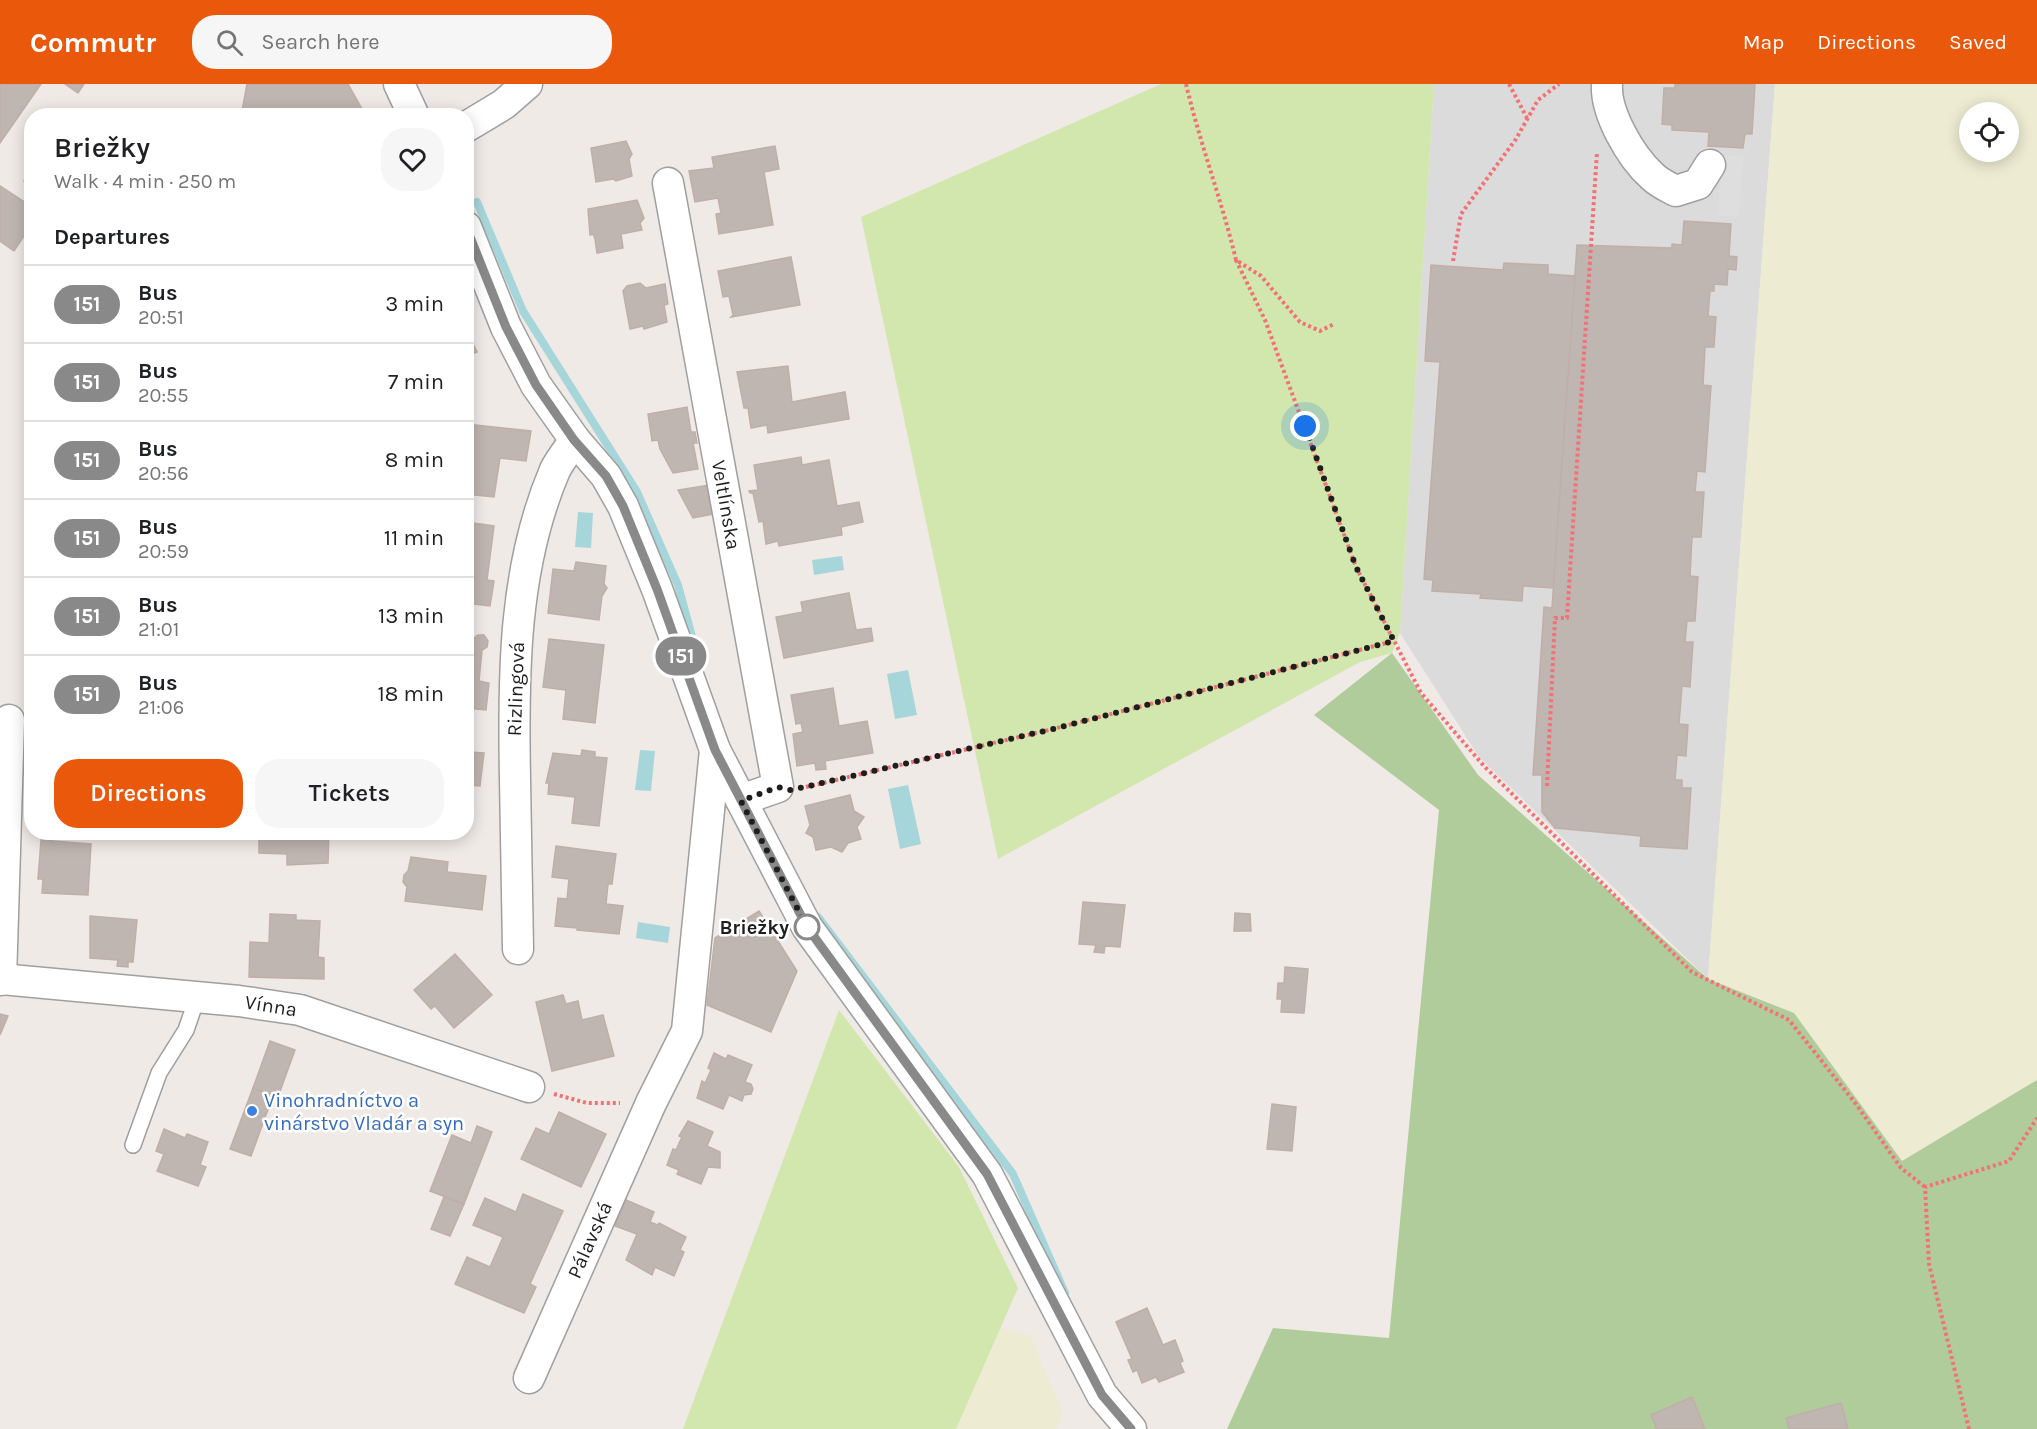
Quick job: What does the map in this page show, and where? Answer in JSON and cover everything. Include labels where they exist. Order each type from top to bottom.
[{"type":"street","points":[[399,84],[410,108]]},
{"type":"street","points":[[474,122],[504,104],[527,84]]},
{"type":"street","points":[[1607,84],[1606,99],[1634,158],[1654,178],[1676,191],[1698,184],[1710,165]]},
{"type":"street","name":"Veltlínska","points":[[669,183],[778,787]]},
{"type":"street","points":[[474,246],[516,346],[536,385],[574,440],[606,476],[623,506],[657,589],[715,750],[807,927],[987,1174],[1102,1395],[1131,1429]]},
{"type":"street","name":"Rizlingová","points":[[518,949],[514,717],[519,618],[525,565],[539,515],[556,468],[574,440]]},
{"type":"street","name":"Vínna","points":[[9,720],[1,980],[300,1010],[529,1087]]},
{"type":"street","points":[[651,1102],[687,1031],[715,750]]},
{"type":"street","points":[[741,801],[778,787]]},
{"type":"street","name":"Pálavská","points":[[529,1378],[651,1102]]},
{"type":"lane","points":[[134,1145],[159,1073],[186,1030],[197,998]]},
{"type":"path","points":[[1186,84],[1225,213],[1236,260],[1265,320],[1356,567],[1421,693],[1484,766],[1692,972],[1789,1020],[1856,1104],[1901,1168],[1925,1187],[1929,1264],[1969,1429]]},
{"type":"path","points":[[1509,84],[1528,119]]},
{"type":"path","points":[[1453,261],[1461,214],[1528,119],[1538,100],[1559,84]]},
{"type":"path","points":[[1547,786],[1555,618],[1566,618],[1597,151]]},
{"type":"path","points":[[1236,260],[1261,276],[1300,322],[1320,331],[1334,324]]},
{"type":"path","points":[[778,787],[790,790],[805,787],[1053,729],[1394,641]]},
{"type":"path","points":[[529,1087],[587,1103],[651,1102]]},
{"type":"path","points":[[1925,1187],[2009,1161],[2037,1118]]},
{"type":"shaded area","points":[[1434,84],[1775,84],[1708,979],[1479,757],[1400,633]]},
{"type":"shaded area","points":[[1775,84],[2037,84],[2037,1080],[1902,1161],[1794,1013],[1708,979]]},
{"type":"shaded area","points":[[1722,155],[1743,157],[1739,217],[1718,215]]},
{"type":"shaded area","points":[[1000,1328],[1030,1335],[1063,1413],[1056,1429],[956,1429]]},
{"type":"green space","points":[[1161,84],[1434,84],[1400,633],[1392,653],[1360,662],[998,859],[861,217]]},
{"type":"green space","points":[[1392,653],[1478,775],[1708,979],[1794,1013],[1902,1161],[2037,1080],[2037,1429],[1227,1429],[1273,1328],[1389,1338],[1439,810],[1314,715]]},
{"type":"green space","points":[[839,1010],[959,1167],[1018,1288],[956,1429],[683,1429]]},
{"type":"water","points":[[578,512],[593,513],[591,548],[575,547]]},
{"type":"water","points":[[842,556],[844,570],[814,575],[812,560]]},
{"type":"water","points":[[908,670],[917,715],[895,719],[887,674]]},
{"type":"water","points":[[640,750],[655,751],[651,791],[635,790]]},
{"type":"water","points":[[908,785],[921,844],[900,849],[888,789]]},
{"type":"water","points":[[638,922],[670,927],[668,943],[636,938]]},
{"type":"building","points":[[0,84],[41,84],[24,108],[0,143]]},
{"type":"building","points":[[65,84],[84,84],[78,93]]},
{"type":"building","points":[[247,84],[348,84],[362,108],[242,108]]},
{"type":"building","points":[[1675,84],[1755,84],[1752,134],[1745,134],[1743,148],[1708,146],[1709,132],[1672,130],[1672,125],[1662,124],[1664,88],[1675,88]]},
{"type":"building","points":[[626,141],[632,154],[629,159],[632,176],[616,181],[613,179],[596,182],[591,148]]},
{"type":"building","points":[[775,146],[779,169],[764,172],[773,225],[719,234],[716,214],[721,213],[718,198],[695,202],[689,171],[714,168],[712,157]]},
{"type":"building","points":[[0,186],[24,202],[24,236],[14,251],[0,241]]},
{"type":"building","points":[[637,200],[644,218],[640,223],[642,230],[621,234],[623,248],[597,253],[595,239],[593,234],[590,235],[588,209]]},
{"type":"building","points":[[1684,221],[1731,224],[1729,256],[1737,257],[1736,270],[1728,269],[1727,285],[1714,284],[1714,291],[1710,291],[1708,316],[1716,317],[1714,347],[1705,347],[1703,385],[1711,386],[1705,472],[1697,471],[1695,492],[1704,492],[1701,537],[1692,537],[1690,576],[1698,577],[1695,621],[1687,621],[1685,642],[1693,642],[1690,687],[1682,686],[1679,724],[1688,725],[1686,756],[1677,755],[1675,780],[1682,780],[1682,788],[1691,788],[1687,849],[1640,846],[1641,836],[1555,828],[1542,812],[1542,775],[1533,775],[1544,607],[1552,608],[1577,245],[1672,248],[1672,244],[1682,245]]},
{"type":"building","points":[[791,257],[800,305],[731,317],[733,315],[729,296],[723,297],[718,271]]},
{"type":"building","points":[[1504,263],[1548,265],[1548,274],[1575,276],[1553,588],[1523,586],[1522,601],[1480,598],[1481,594],[1432,591],[1433,580],[1424,579],[1440,362],[1425,361],[1431,265],[1503,270]]},
{"type":"building","points":[[640,283],[646,288],[665,284],[668,304],[664,305],[667,322],[644,329],[643,326],[630,329],[623,291],[627,286]]},
{"type":"building","points":[[788,366],[792,402],[845,392],[849,419],[768,433],[767,425],[751,428],[748,408],[744,408],[737,372]]},
{"type":"building","points":[[687,407],[691,432],[695,432],[697,443],[693,443],[698,469],[673,473],[660,449],[658,440],[652,441],[648,414]]},
{"type":"building","points":[[474,425],[531,431],[526,461],[500,458],[494,497],[474,495]]},
{"type":"building","points":[[801,457],[802,465],[829,460],[837,506],[859,502],[863,522],[841,527],[842,535],[779,546],[778,541],[766,544],[763,521],[759,522],[753,493],[749,491],[758,490],[754,465]]},
{"type":"building","points":[[709,485],[714,514],[693,518],[678,490]]},
{"type":"building","points":[[474,523],[494,526],[487,580],[494,581],[490,606],[474,604]]},
{"type":"building","points":[[576,562],[606,566],[604,584],[607,588],[602,596],[599,620],[548,613],[553,569],[574,571]]},
{"type":"building","points":[[849,593],[856,630],[871,628],[873,641],[784,658],[776,617],[803,612],[801,602]]},
{"type":"building","points":[[478,635],[484,635],[488,641],[487,647],[482,650],[479,681],[489,683],[486,710],[474,709],[474,638]]},
{"type":"building","points":[[549,639],[604,645],[595,723],[563,719],[566,690],[543,687]]},
{"type":"building","points":[[833,688],[839,726],[867,721],[873,753],[825,761],[826,769],[816,770],[815,763],[797,766],[793,734],[803,732],[801,723],[796,724],[791,695]]},
{"type":"building","points":[[20,748],[24,748],[24,774],[19,774]]},
{"type":"building","points":[[582,750],[595,752],[595,757],[607,758],[599,826],[572,823],[575,797],[548,794],[549,783],[546,783],[553,753],[581,756]]},
{"type":"building","points":[[474,752],[484,753],[480,786],[474,786]]},
{"type":"building","points":[[850,795],[854,811],[864,817],[857,827],[861,839],[848,843],[842,852],[831,847],[816,850],[813,837],[806,833],[810,825],[805,806]]},
{"type":"building","points":[[41,840],[91,844],[88,895],[42,893],[43,879],[38,879]]},
{"type":"building","points":[[259,840],[329,840],[328,863],[287,865],[287,854],[259,853]]},
{"type":"building","points":[[556,846],[616,854],[612,884],[608,884],[606,904],[623,906],[619,934],[555,926],[558,898],[567,899],[569,879],[552,877]]},
{"type":"building","points":[[411,857],[448,862],[447,872],[486,876],[482,910],[405,901],[407,887],[403,882]]},
{"type":"building","points":[[1083,902],[1125,905],[1120,947],[1105,946],[1104,953],[1094,952],[1096,945],[1079,944]]},
{"type":"building","points":[[759,911],[797,971],[771,1032],[707,1005],[715,938]]},
{"type":"building","points":[[1235,913],[1250,914],[1251,931],[1234,931]]},
{"type":"building","points":[[270,914],[296,915],[296,920],[320,921],[318,957],[324,958],[324,979],[249,977],[250,942],[269,943]]},
{"type":"building","points":[[90,916],[137,920],[133,962],[128,962],[128,967],[117,966],[118,960],[90,958]]},
{"type":"building","points":[[455,954],[492,995],[454,1028],[435,1006],[431,1009],[414,990]]},
{"type":"building","points":[[1285,967],[1308,969],[1304,1013],[1281,1012],[1282,999],[1277,999],[1278,983],[1284,983]]},
{"type":"building","points":[[563,995],[566,1004],[578,1001],[582,1020],[603,1015],[614,1056],[552,1071],[536,1002]]},
{"type":"building","points":[[0,1014],[8,1016],[0,1035]]},
{"type":"building","points":[[270,1041],[295,1050],[278,1097],[253,1088]]},
{"type":"building","points":[[714,1053],[726,1059],[728,1055],[752,1065],[745,1082],[751,1084],[753,1089],[751,1094],[744,1095],[742,1101],[729,1095],[723,1109],[697,1098],[702,1081],[705,1083],[711,1070],[708,1068]]},
{"type":"building","points":[[253,1088],[273,1096],[251,1156],[230,1149]]},
{"type":"building","points":[[1272,1104],[1296,1107],[1292,1151],[1267,1149]]},
{"type":"building","points":[[559,1112],[606,1134],[581,1187],[521,1159],[536,1128],[549,1134]]},
{"type":"building","points":[[688,1121],[713,1132],[707,1146],[720,1152],[720,1168],[708,1167],[701,1184],[677,1174],[679,1170],[667,1165]]},
{"type":"building","points":[[477,1126],[492,1132],[464,1204],[430,1191],[452,1135],[471,1143]]},
{"type":"building","points":[[164,1129],[185,1138],[187,1134],[208,1142],[200,1165],[206,1167],[198,1186],[157,1171],[164,1154],[156,1151]]},
{"type":"building","points":[[523,1194],[563,1211],[530,1284],[536,1287],[524,1313],[455,1284],[467,1257],[490,1267],[503,1237],[473,1225],[485,1198],[516,1212]]},
{"type":"building","points":[[444,1197],[464,1204],[450,1236],[431,1229]]},
{"type":"building","points":[[626,1200],[654,1212],[650,1222],[658,1225],[659,1223],[686,1237],[680,1250],[684,1252],[674,1276],[655,1267],[652,1275],[626,1260],[637,1234],[615,1226]]},
{"type":"building","points":[[1147,1308],[1163,1345],[1175,1340],[1183,1361],[1180,1363],[1184,1372],[1159,1382],[1156,1377],[1142,1383],[1137,1370],[1133,1372],[1128,1360],[1132,1359],[1116,1322]]},
{"type":"building","points":[[1692,1397],[1705,1429],[1657,1429],[1651,1415]]},
{"type":"building","points":[[1841,1403],[1848,1429],[1789,1429],[1786,1418]]},
{"type":"waterway","points":[[477,202],[523,311],[637,492],[678,585],[700,666]]},
{"type":"waterway","points":[[818,917],[1013,1174],[1065,1293]]},
{"type":"bus line","name":"151","points":[[474,244],[506,327],[536,385],[574,440],[606,476],[623,506],[657,589],[715,750],[807,927],[987,1174],[1102,1395],[1131,1429]]},
{"type":"place","name":"Briežky","points":[[807,927]]},
{"type":"place","name":"Vinohradníctvo a vinárstvo Vladár a syn","points":[[252,1111]]},
{"type":"route","points":[[807,927],[741,801],[778,787],[790,790],[805,787],[1053,729],[1394,641],[1356,567],[1305,426]]}]
